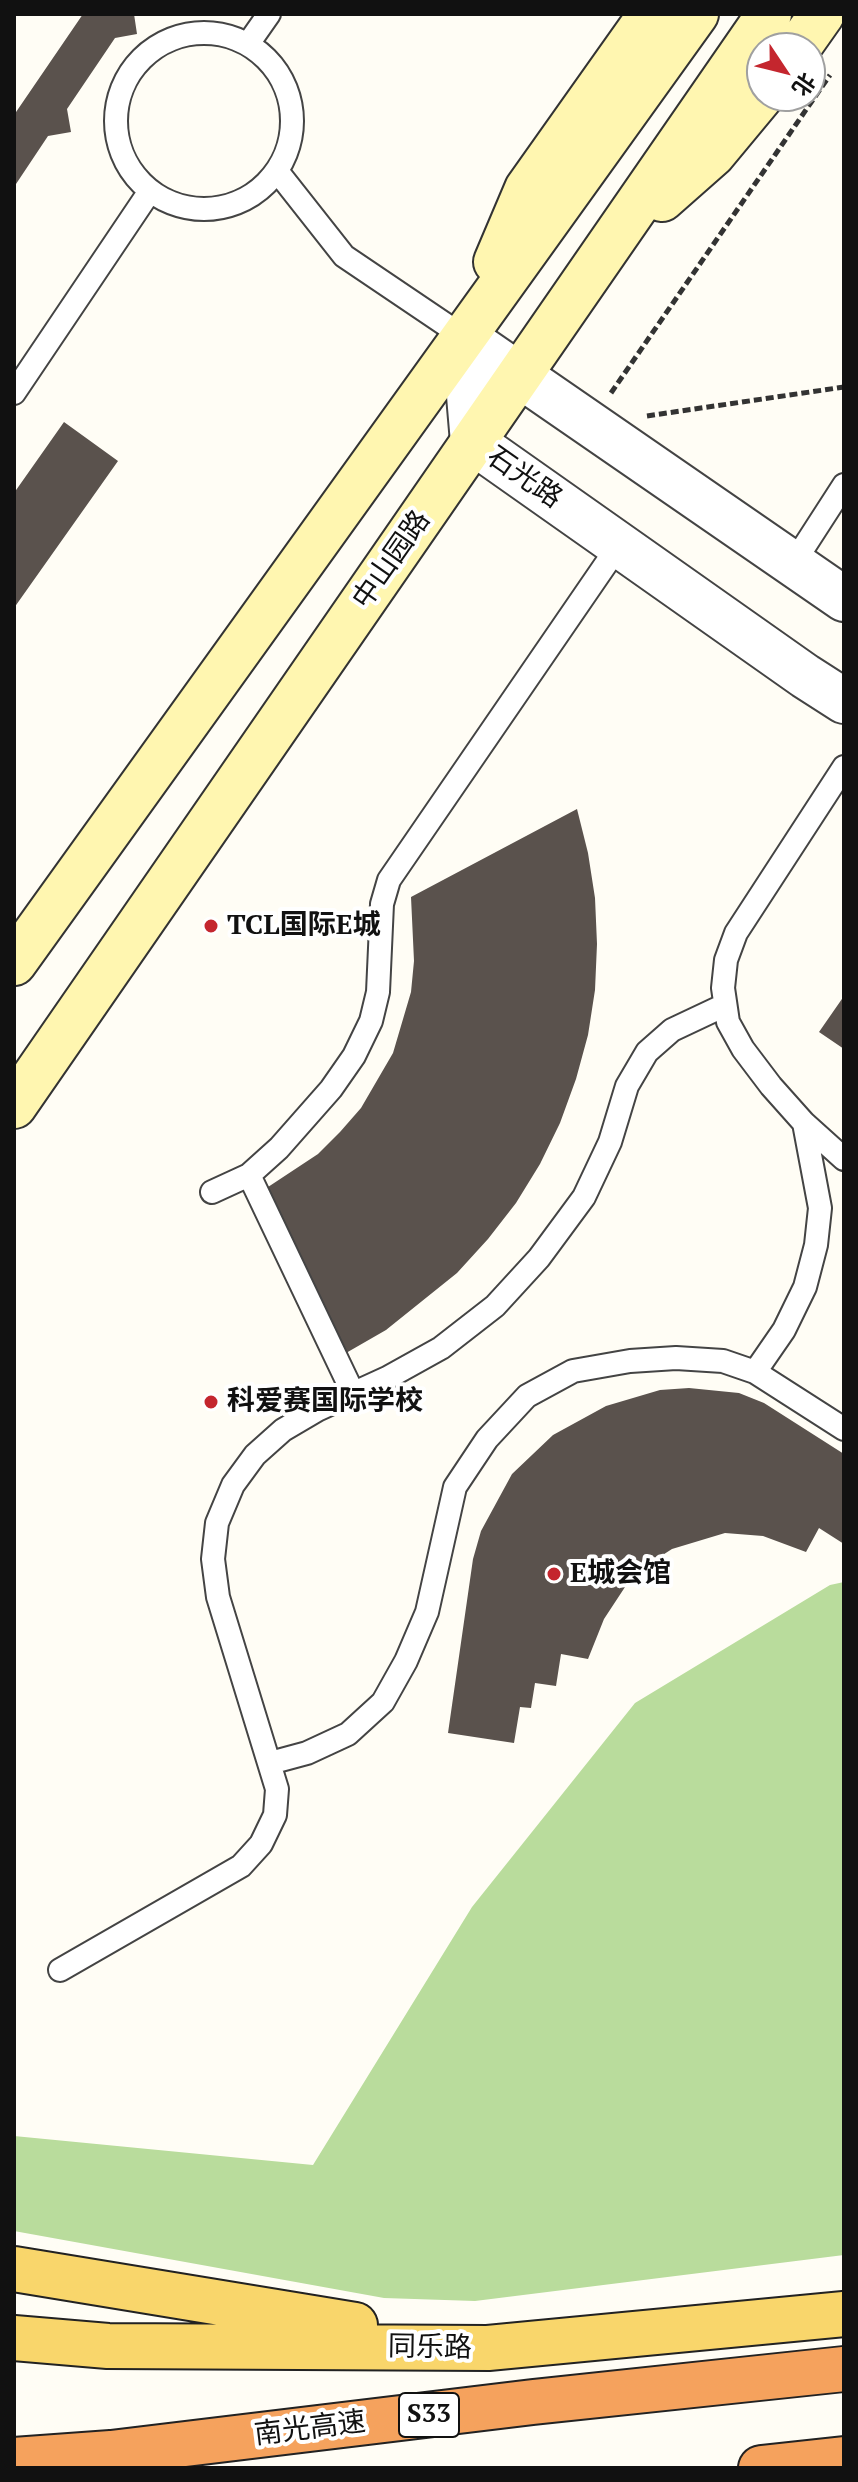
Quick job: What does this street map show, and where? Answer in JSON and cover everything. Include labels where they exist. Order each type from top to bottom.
[{"type":"highway","name":"南光高速","points":[[14,2460],[111,2453],[549,2400],[844,2369]]},
{"type":"highway","points":[[761,2468],[844,2459]]},
{"type":"main road","points":[[464,337],[527,189],[651,14]]},
{"type":"main road","points":[[14,963],[696,14]]},
{"type":"main road","name":"中山园路","points":[[14,1106],[763,24]]},
{"type":"main road","points":[[607,249],[713,154],[748,112]]},
{"type":"main road","points":[[14,2269],[488,2348]]},
{"type":"main road","name":"同乐路","points":[[14,2338],[108,2346],[488,2348],[844,2314]]},
{"type":"street","points":[[464,337],[844,599]]},
{"type":"street","name":"石光路","points":[[464,337],[473,442],[844,701]]},
{"type":"lane","points":[[248,44],[269,14]]},
{"type":"lane","points":[[191,33],[221,33],[248,44],[270,61],[286,86],[293,114],[289,144],[277,171],[257,192],[231,205],[202,209],[173,204],[150,191],[129,167],[118,140],[116,112],[124,83],[141,59],[164,42],[191,33]]},
{"type":"lane","points":[[277,171],[344,256],[464,337]]},
{"type":"lane","points":[[14,393],[150,191]]},
{"type":"lane","points":[[793,564],[844,485]]},
{"type":"lane","points":[[212,1192],[249,1175],[279,1148],[331,1089],[354,1056],[371,1021],[378,992],[382,904],[389,880],[619,545]]},
{"type":"lane","points":[[844,767],[736,933],[726,960],[723,988],[728,1022],[743,1049],[804,1123],[844,1159]]},
{"type":"lane","points":[[60,1970],[241,1866],[261,1844],[275,1815],[277,1789],[218,1597],[213,1559],[217,1523],[233,1485],[255,1455],[283,1430],[441,1348],[495,1306],[539,1258],[584,1197],[610,1142],[627,1086],[647,1052],[672,1030],[725,1005]]},
{"type":"lane","points":[[755,1372],[784,1330],[805,1287],[816,1245],[820,1208],[804,1123]]},
{"type":"lane","points":[[249,1175],[353,1393]]},
{"type":"lane","points":[[270,1763],[307,1753],[348,1734],[383,1702],[406,1661],[427,1612],[455,1487],[487,1439],[527,1396],[573,1371],[630,1361],[676,1358],[723,1361],[755,1372],[844,1429]]},
{"type":"path","points":[[590,424],[783,112]]},
{"type":"path","points":[[590,424],[844,387]]},
{"type":"green space","points":[[844,1582],[844,2255],[475,2301],[384,2298],[14,2231],[14,2136],[313,2165],[472,1907],[635,1703],[830,1585]]},
{"type":"building","points":[[83,14],[134,14],[137,34],[115,38],[67,109],[71,132],[48,136],[14,187],[14,115]]},
{"type":"building","points":[[64,422],[118,461],[14,608],[14,493]]},
{"type":"building","points":[[577,809],[595,898],[595,990],[588,1035],[560,1123],[516,1203],[457,1273],[386,1330],[346,1353],[265,1189],[318,1154],[340,1132],[361,1108],[393,1053],[411,992],[414,961],[411,897]]},
{"type":"building","points":[[844,996],[844,1049],[819,1032]]},
{"type":"building","name":"E城会馆","points":[[689,1388],[739,1393],[764,1403],[844,1454],[844,1544],[819,1528],[806,1552],[763,1536],[725,1533],[672,1549],[647,1565],[627,1584],[604,1619],[588,1659],[561,1654],[556,1686],[535,1683],[531,1708],[520,1707],[514,1743],[448,1733],[473,1559],[481,1531],[512,1474],[553,1435],[606,1406],[660,1390]]},
{"type":"place","name":"TCL国际E城","points":[[211,926]]},
{"type":"place","name":"科爱赛国际学校","points":[[211,1402]]},
{"type":"place","name":"E城会馆","points":[[554,1574]]}]
